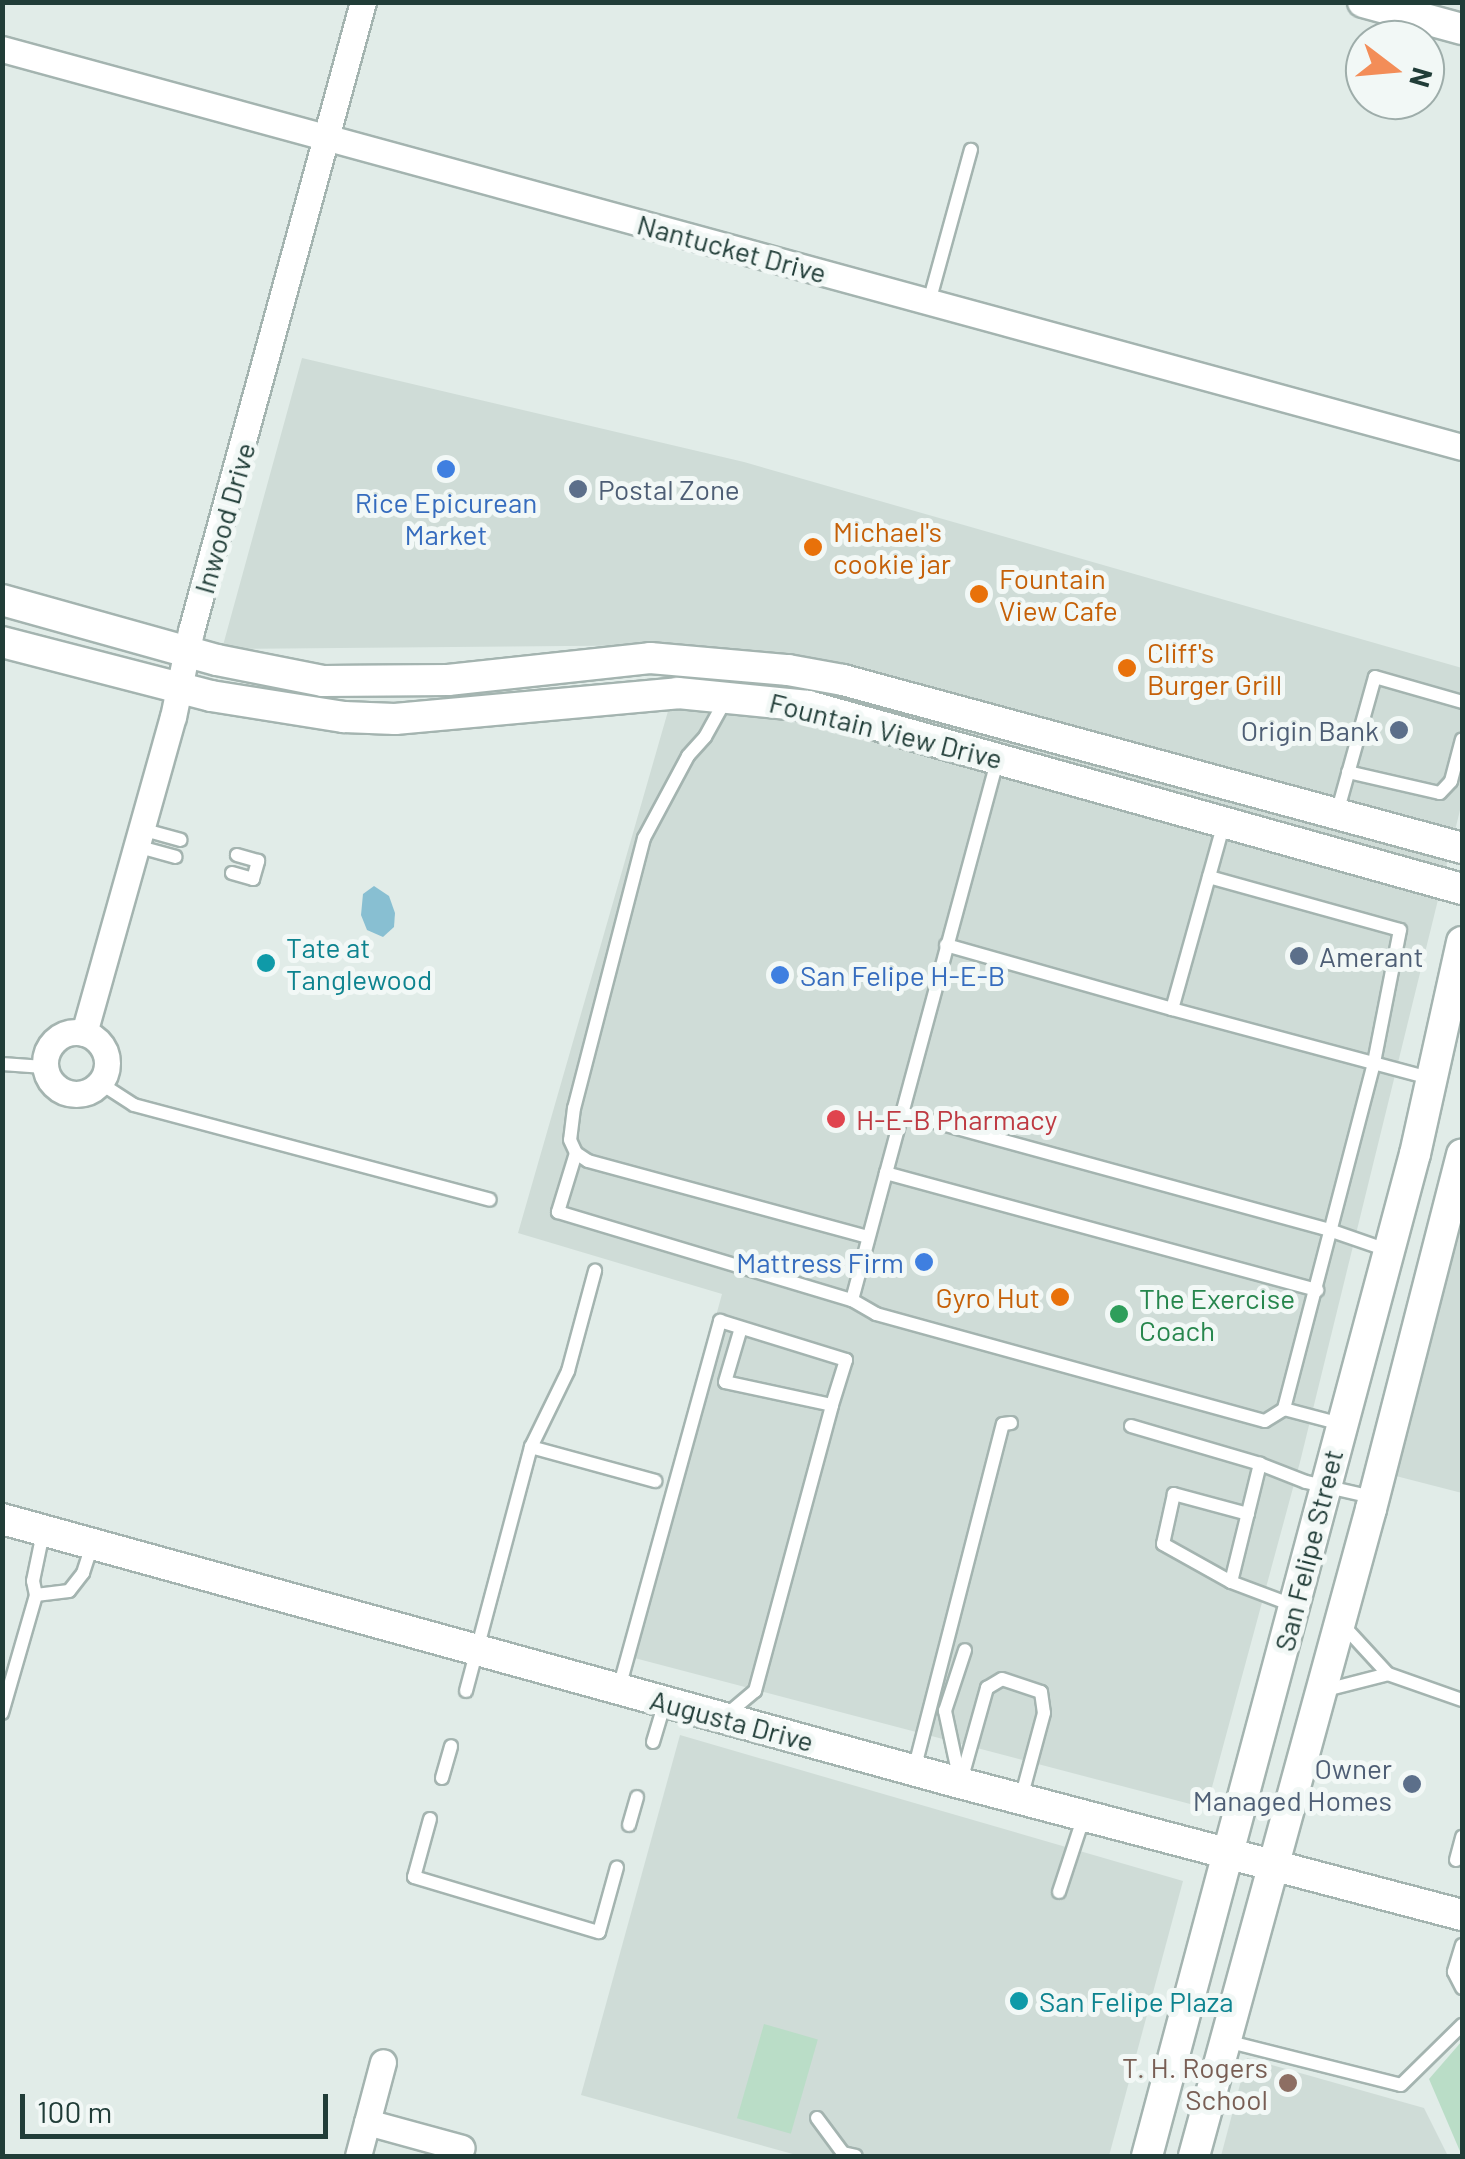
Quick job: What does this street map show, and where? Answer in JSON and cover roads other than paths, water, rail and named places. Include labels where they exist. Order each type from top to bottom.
[{"type":"main road","points":[[1362,2],[1462,29]]},
{"type":"main road","name":"Fountain View Drive","points":[[2,600],[186,653],[272,674],[323,681],[448,680],[650,658],[733,662],[843,680],[1462,848]]},
{"type":"main road","name":"Fountain View Drive","points":[[2,642],[178,688],[344,717],[395,719],[663,694],[808,706],[999,756],[1462,889]]},
{"type":"main road","points":[[727,697],[733,662]]},
{"type":"main road","points":[[532,672],[538,704]]},
{"type":"main road","name":"San Felipe Street","points":[[1148,2156],[1434,1079],[1462,942]]},
{"type":"main road","name":"San Felipe Street","points":[[1194,2156],[1374,1498],[1462,1154]]},
{"type":"main road","points":[[1389,1251],[1434,1264]]},
{"type":"main road","name":"Augusta Drive","points":[[2,1519],[960,1784],[1231,1851],[1462,1915]]},
{"type":"street","name":"Inwood Drive","points":[[84,1033],[364,2]]},
{"type":"street","name":"Nantucket Drive","points":[[2,49],[1462,447]]},
{"type":"street","points":[[84,1033],[105,1053],[107,1063],[100,1082],[82,1093],[62,1091],[44,1067],[55,1040],[84,1033]]},
{"type":"street","points":[[358,2156],[383,2062]]},
{"type":"street","points":[[367,2122],[462,2148]]},
{"type":"lane","points":[[929,302],[971,150]]},
{"type":"lane","points":[[1337,814],[1374,677],[1462,702]]},
{"type":"lane","points":[[727,697],[644,838],[574,1108],[570,1140],[576,1153],[588,1161],[868,1238]]},
{"type":"lane","points":[[1348,772],[1434,794],[1451,780],[1462,739]]},
{"type":"lane","points":[[852,1300],[999,756]]},
{"type":"lane","points":[[1172,1009],[1224,823]]},
{"type":"lane","points":[[138,837],[180,840]]},
{"type":"lane","points":[[138,837],[176,857]]},
{"type":"lane","points":[[232,873],[254,879],[258,861],[237,855]]},
{"type":"lane","points":[[576,1153],[558,1212],[852,1300],[876,1314],[1265,1421],[1284,1409],[1317,1290],[1374,1063],[1400,930],[1209,877]]},
{"type":"lane","points":[[946,945],[1434,1079]]},
{"type":"lane","points":[[2,1064],[44,1067]]},
{"type":"lane","points":[[100,1082],[134,1105],[490,1200]]},
{"type":"lane","points":[[902,1113],[1332,1231],[1389,1251]]},
{"type":"lane","points":[[886,1174],[1317,1290]]},
{"type":"lane","points":[[466,1691],[531,1447],[568,1370],[595,1272]]},
{"type":"lane","points":[[619,1688],[722,1321],[846,1360],[755,1691],[723,1718]]},
{"type":"lane","points":[[742,1328],[724,1382],[832,1405]]},
{"type":"lane","points":[[1284,1409],[1341,1424]]},
{"type":"lane","points":[[914,1770],[1002,1424],[1011,1423]]},
{"type":"lane","points":[[1131,1426],[1250,1457],[1324,1488],[1374,1498]]},
{"type":"lane","points":[[531,1447],[655,1480]]},
{"type":"lane","points":[[1231,1582],[1260,1464]]},
{"type":"lane","points":[[1248,1514],[1174,1494],[1163,1544],[1231,1582],[1294,1606]]},
{"type":"lane","points":[[2,1713],[36,1596],[33,1581],[43,1530]]},
{"type":"lane","points":[[36,1596],[50,1597],[69,1591],[83,1573],[93,1544]]},
{"type":"lane","points":[[1340,1622],[1388,1674],[1462,1700]]},
{"type":"lane","points":[[960,1784],[946,1712],[964,1650]]},
{"type":"lane","points":[[1321,1692],[1388,1674]]},
{"type":"lane","points":[[960,1784],[987,1688],[1002,1679],[1042,1692],[1044,1713],[1021,1799]]},
{"type":"lane","points":[[653,1742],[665,1701]]},
{"type":"lane","points":[[442,1778],[451,1746]]},
{"type":"lane","points":[[629,1825],[637,1797]]},
{"type":"lane","points":[[1058,1892],[1084,1816]]},
{"type":"lane","points":[[430,1820],[414,1878],[599,1932],[617,1867]]},
{"type":"lane","points":[[1456,1860],[1462,1837]]},
{"type":"lane","points":[[1462,1945],[1454,1972],[1462,1988]]},
{"type":"lane","points":[[1225,2040],[1401,2086],[1462,2025]]},
{"type":"lane","points":[[817,2118],[844,2153],[856,2156]]},
{"type":"water","points":[[374,886],[389,896],[395,913],[394,927],[383,937],[367,930],[361,915],[363,894]]},
{"type":"place","name":"Rice Epicurean Market","points":[[446,469]]},
{"type":"place","name":"Postal Zone","points":[[578,489]]},
{"type":"place","name":"Michael's cookie jar","points":[[813,547]]},
{"type":"place","name":"Fountain View Cafe","points":[[979,594]]},
{"type":"place","name":"Cliff's Burger Grill","points":[[1127,668]]},
{"type":"place","name":"Origin Bank","points":[[1399,730]]},
{"type":"place","name":"Amerant","points":[[1299,956]]},
{"type":"place","name":"Tate at Tanglewood","points":[[266,963]]},
{"type":"place","name":"San Felipe H-E-B","points":[[780,975]]},
{"type":"place","name":"H-E-B Pharmacy","points":[[836,1119]]},
{"type":"place","name":"Mattress Firm","points":[[924,1262]]},
{"type":"place","name":"Gyro Hut","points":[[1060,1297]]},
{"type":"place","name":"The Exercise Coach","points":[[1119,1314]]},
{"type":"place","name":"Owner Managed Homes","points":[[1412,1784]]},
{"type":"place","name":"San Felipe Plaza","points":[[1019,2001]]},
{"type":"place","name":"T. H. Rogers School","points":[[1288,2083]]}]
